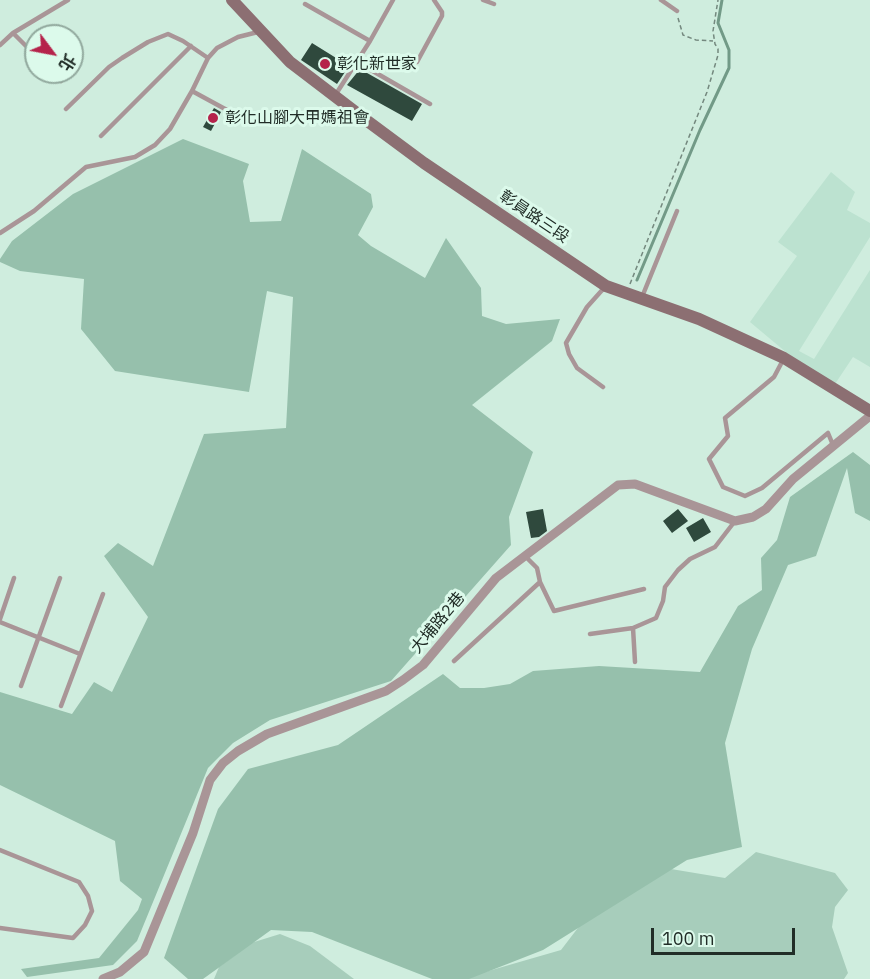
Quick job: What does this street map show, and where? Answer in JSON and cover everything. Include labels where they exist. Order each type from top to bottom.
[{"type":"main road","name":"彰員路三段","points":[[232,0],[290,62],[423,163],[606,286],[699,319],[784,358],[856,400],[870,411]]},
{"type":"street","points":[[735,521],[753,517],[766,509],[792,480],[870,416]]},
{"type":"street","name":"大埔路2巷","points":[[103,979],[120,972],[144,952],[193,833],[210,780],[238,751],[267,734],[386,692],[423,665],[496,578],[618,485],[635,484],[735,521]]},
{"type":"lane","points":[[0,45],[13,33],[68,0]]},
{"type":"lane","points":[[335,96],[393,0]]},
{"type":"lane","points":[[417,62],[442,16],[434,0]]},
{"type":"lane","points":[[483,0],[494,4]]},
{"type":"lane","points":[[661,0],[677,11]]},
{"type":"lane","points":[[305,4],[370,41]]},
{"type":"lane","points":[[0,233],[34,211],[86,166],[135,157],[155,145],[170,129],[208,58],[217,48],[260,31]]},
{"type":"lane","points":[[13,33],[24,44]]},
{"type":"lane","points":[[66,109],[109,67],[148,42],[168,34],[208,58]]},
{"type":"lane","points":[[101,136],[191,46]]},
{"type":"lane","points":[[357,62],[430,104]]},
{"type":"lane","points":[[192,91],[249,122]]},
{"type":"lane","points":[[642,299],[677,211]]},
{"type":"lane","points":[[603,387],[577,368],[566,343],[587,307],[606,286]]},
{"type":"lane","points":[[784,358],[774,377],[725,418],[728,436],[709,459],[723,487],[745,496],[762,488],[828,433],[833,445]]},
{"type":"lane","points":[[590,634],[633,628],[656,618],[665,587],[678,570],[690,559],[715,547],[735,521]]},
{"type":"lane","points":[[526,557],[537,568],[540,582],[554,611],[644,589]]},
{"type":"lane","points":[[14,578],[0,620],[80,654]]},
{"type":"lane","points":[[21,686],[60,578]]},
{"type":"lane","points":[[454,661],[540,582]]},
{"type":"lane","points":[[62,706],[103,594]]},
{"type":"lane","points":[[633,628],[635,662]]},
{"type":"lane","points":[[0,850],[79,882],[88,896],[92,911],[85,925],[73,938],[0,928]]},
{"type":"path","points":[[627,293],[707,92],[718,48],[714,41],[713,31],[718,0]]},
{"type":"path","points":[[677,11],[683,35],[696,40],[714,41]]},
{"type":"shaded area","points":[[183,139],[249,164],[243,181],[250,222],[281,221],[302,149],[371,194],[373,207],[358,235],[371,246],[425,278],[446,238],[481,288],[482,316],[506,324],[560,319],[552,341],[472,405],[533,452],[509,517],[511,545],[391,681],[270,720],[233,743],[208,768],[137,941],[113,965],[27,977],[21,969],[99,958],[138,910],[142,899],[120,881],[115,841],[0,785],[0,692],[72,714],[94,682],[112,692],[148,617],[104,556],[118,543],[153,566],[204,434],[286,428],[293,297],[267,291],[249,392],[115,371],[81,329],[84,279],[20,271],[0,262],[0,259],[12,241],[73,194]]},
{"type":"shaded area","points":[[831,172],[855,192],[847,210],[870,223],[870,237],[799,351],[814,359],[870,270],[870,367],[853,357],[835,384],[793,358],[750,322],[797,256],[778,242]]},
{"type":"shaded area","points":[[853,452],[870,465],[870,521],[855,513],[847,468],[816,556],[788,565],[752,649],[725,743],[742,847],[687,860],[543,950],[469,979],[432,979],[312,932],[271,930],[203,979],[188,979],[164,958],[218,809],[248,769],[338,745],[443,674],[460,688],[484,688],[510,684],[533,671],[599,666],[700,672],[738,606],[762,590],[761,558],[777,540],[790,497]]},
{"type":"shaded area","points":[[756,852],[835,873],[848,890],[835,907],[832,927],[848,973],[844,979],[438,979],[478,974],[561,950],[610,886],[665,868],[725,878]]},
{"type":"shaded area","points":[[280,934],[310,946],[354,979],[214,979],[219,967],[251,943]]},
{"type":"building","name":"彰化新世家","points":[[312,43],[349,66],[337,84],[301,60]]},
{"type":"building","points":[[360,69],[422,104],[412,121],[347,85]]},
{"type":"building","name":"彰化山腳大甲媽祖會","points":[[214,108],[221,112],[211,131],[203,127]]},
{"type":"building","points":[[543,509],[547,531],[539,537],[531,538],[526,512]]},
{"type":"building","points":[[678,509],[688,521],[672,533],[663,521]]},
{"type":"building","points":[[703,518],[711,532],[694,542],[686,528]]},
{"type":"waterway","points":[[637,280],[700,130],[729,68],[729,50],[718,23],[722,0]]},
{"type":"place","name":"彰化新世家","points":[[325,64]]},
{"type":"place","name":"彰化山腳大甲媽祖會","points":[[213,118]]}]
